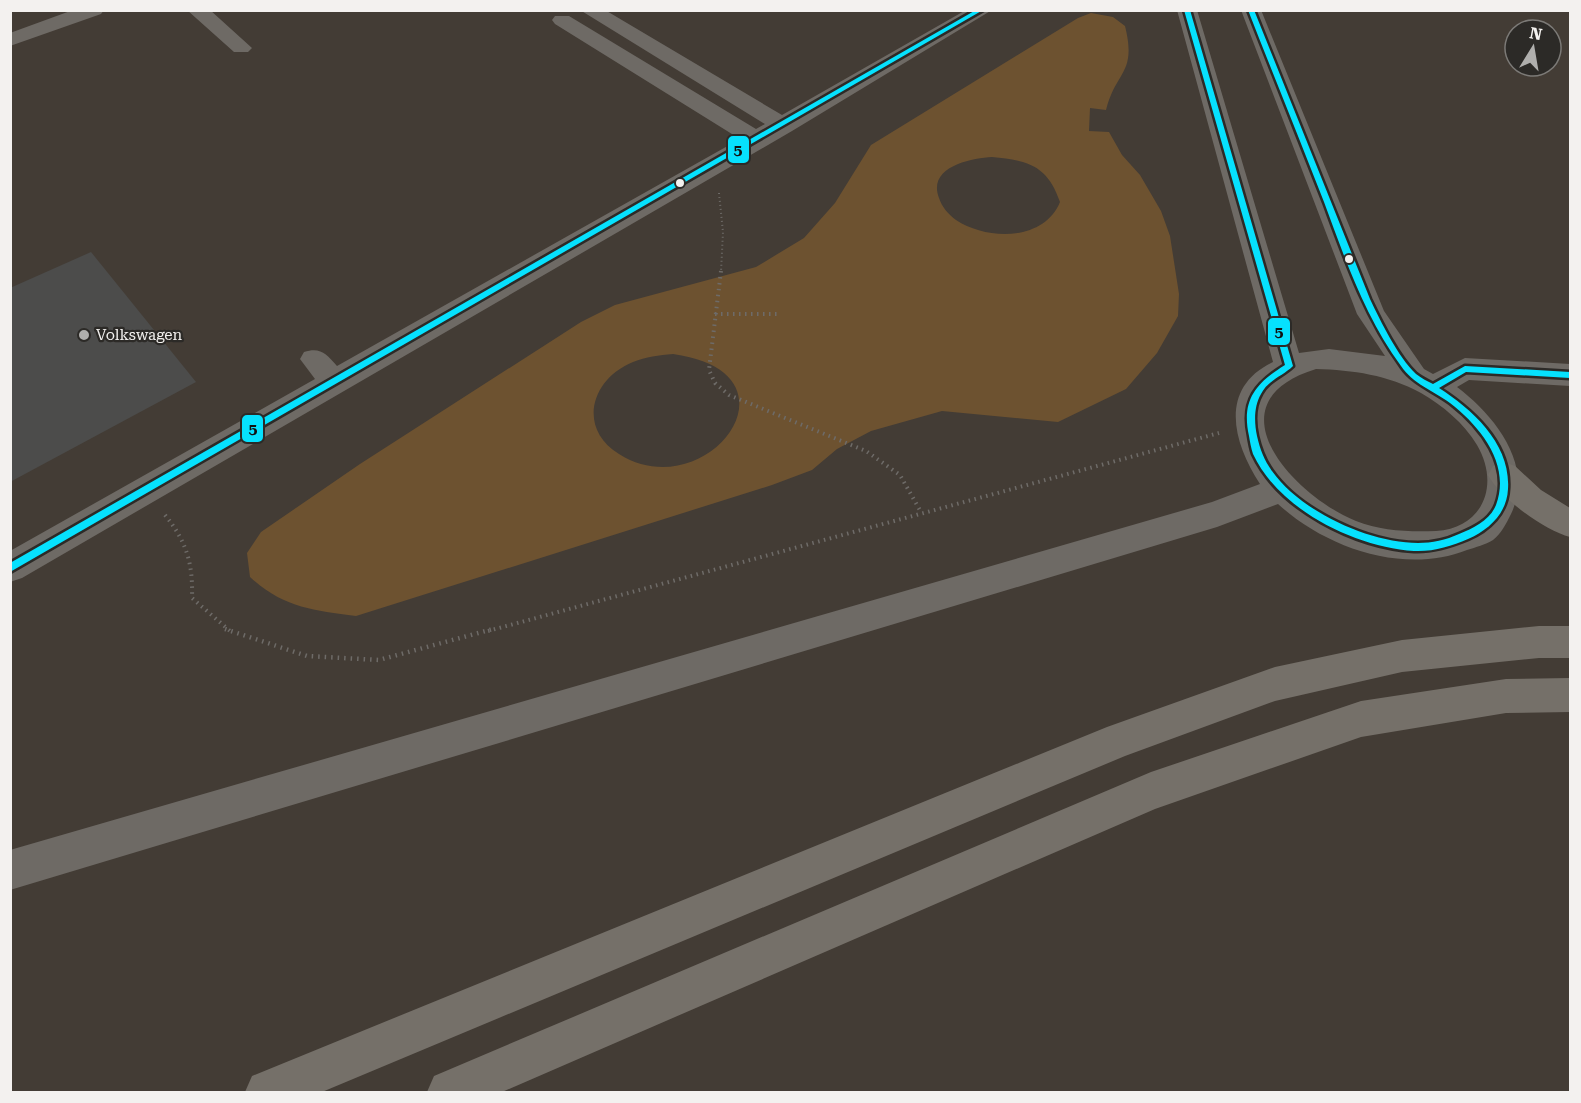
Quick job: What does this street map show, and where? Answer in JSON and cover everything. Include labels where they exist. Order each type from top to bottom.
[{"type":"highway","points":[[1504,476],[1530,499],[1570,524]]},
{"type":"highway","points":[[268,1092],[1120,740],[1275,684],[1402,656],[1539,642],[1570,642]]},
{"type":"highway","points":[[450,1092],[1152,791],[1361,720],[1506,696],[1570,695]]},
{"type":"street","points":[[10,40],[94,10]]},
{"type":"street","points":[[197,10],[240,48]]},
{"type":"street","points":[[590,10],[784,126]]},
{"type":"street","points":[[10,568],[784,126],[916,37],[982,10]]},
{"type":"street","points":[[1187,10],[1289,366]]},
{"type":"street","points":[[1251,10],[1371,314],[1424,382]]},
{"type":"street","points":[[562,20],[758,140]]},
{"type":"street","points":[[586,208],[610,226]]},
{"type":"street","points":[[542,232],[565,251]]},
{"type":"street","points":[[314,359],[335,382]]},
{"type":"street","points":[[1316,359],[1347,359],[1381,365],[1424,382],[1460,406],[1481,428],[1497,451],[1504,476],[1501,506],[1482,530],[1449,544],[1406,546],[1360,537],[1317,516],[1282,489],[1264,467],[1253,445],[1249,425],[1253,400],[1267,380],[1289,366],[1316,359]]},
{"type":"street","points":[[1424,382],[1465,369],[1570,375]]},
{"type":"street","points":[[10,870],[1206,517],[1282,489]]},
{"type":"path","points":[[712,167],[722,205],[720,262],[709,370],[715,383],[729,395],[866,451],[900,475],[921,512]]},
{"type":"path","points":[[715,314],[778,314]]},
{"type":"path","points":[[145,491],[186,539],[193,567],[192,598],[225,629],[307,656],[379,660],[1249,425]]},
{"type":"shaded area","points":[[11,11],[1570,11],[1570,1092],[11,1092]]},
{"type":"shaded area","points":[[1091,13],[1113,17],[1125,26],[1128,42],[1127,63],[1106,110],[1090,108],[1089,131],[1109,132],[1122,155],[1140,175],[1161,211],[1170,236],[1179,294],[1178,316],[1157,353],[1126,389],[1058,422],[942,411],[871,431],[837,449],[812,470],[772,485],[356,616],[299,606],[275,595],[250,577],[247,553],[261,532],[360,464],[581,322],[615,305],[756,267],[804,238],[835,203],[871,145],[1078,18]],"holes":[[[992,157],[1026,163],[1035,167],[1049,180],[1060,202],[1052,215],[1042,224],[1014,234],[984,232],[956,220],[944,207],[937,187],[939,179],[945,172],[963,162]],[[673,354],[714,366],[735,385],[739,408],[730,432],[710,452],[683,464],[652,466],[619,454],[606,443],[598,431],[594,418],[594,405],[607,380],[619,370],[643,359]]]},
{"type":"building","name":"Volkswagen","points":[[91,252],[196,382],[10,482],[10,288]]},
{"type":"transit line","name":"5","points":[[10,568],[981,10]]},
{"type":"transit line","name":"5","points":[[1187,10],[1289,366],[1271,377],[1254,400],[1251,427],[1256,452],[1269,474],[1288,494],[1311,512],[1337,526],[1364,537],[1415,547],[1439,545],[1457,539],[1483,526],[1499,508],[1504,491],[1504,474],[1499,457],[1491,441],[1467,413],[1410,372],[1375,318],[1349,260],[1251,10]]},
{"type":"transit line","name":"5","points":[[1434,387],[1465,369],[1570,375]]},
{"type":"place","name":"Volkswagen","points":[[84,335]]}]
